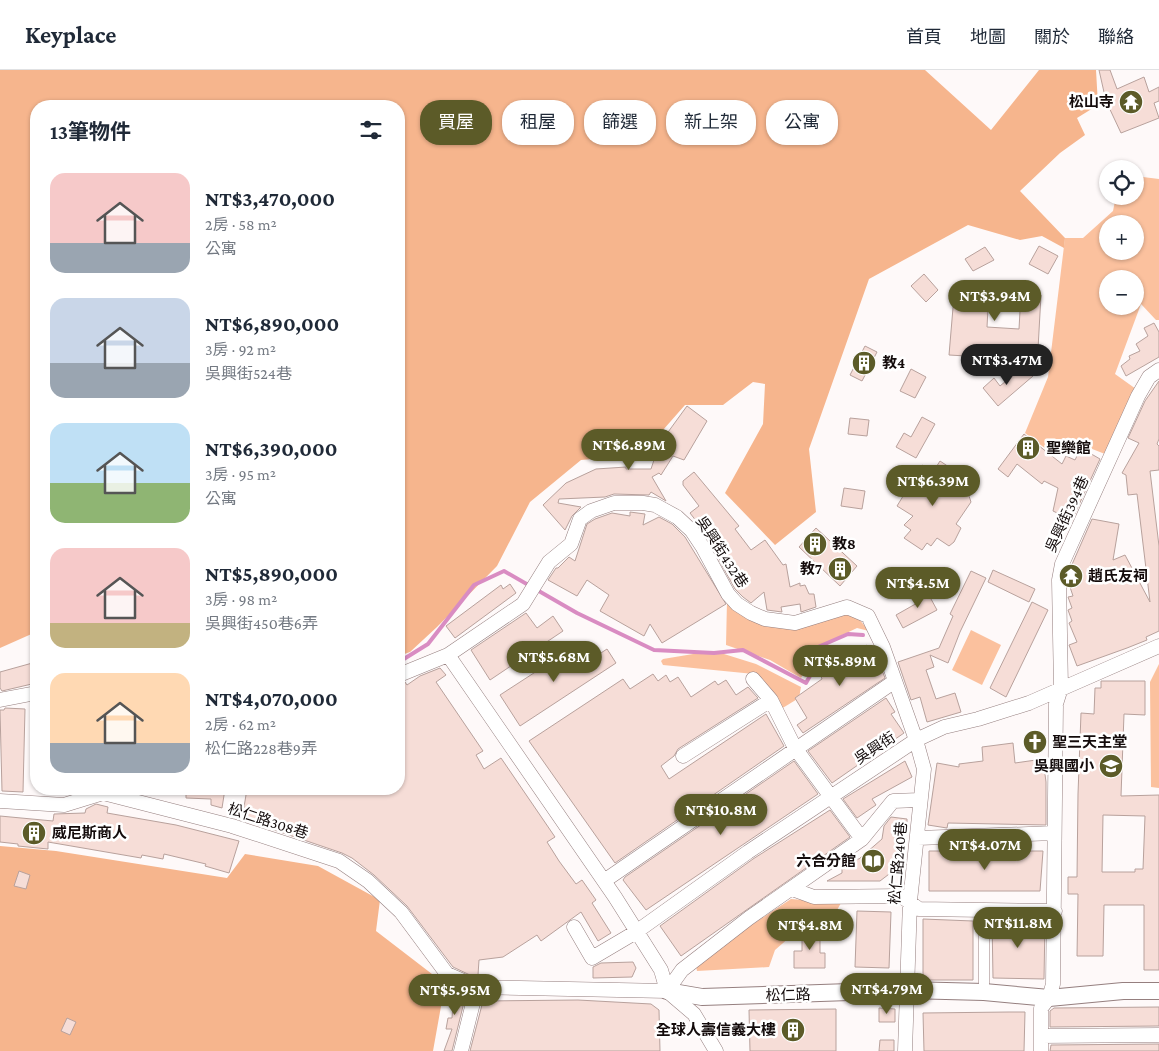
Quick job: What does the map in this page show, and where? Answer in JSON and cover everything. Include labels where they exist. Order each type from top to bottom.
[{"type":"street","name":"吳興街394巷","points":[[1041,1051],[1040,1008],[1048,998],[1053,984],[1056,704],[1061,688],[1059,580],[1062,564],[1138,396],[1149,377],[1159,370]]},
{"type":"street","name":"吳興街432巷","points":[[405,673],[448,655],[523,604],[549,562],[571,544],[580,519],[591,511],[614,503],[644,503],[664,509],[677,517],[692,531],[728,594],[737,604],[751,613],[765,619],[795,623],[847,607],[868,616],[883,647],[916,740]]},
{"type":"street","name":"吳興街","points":[[574,927],[592,958],[636,932],[829,796],[916,740],[944,727],[978,719],[1029,703],[1159,646]]},
{"type":"street","points":[[448,655],[604,881],[661,970],[667,990],[694,1014],[716,1051]]},
{"type":"street","points":[[753,679],[771,700],[795,748],[862,839]]},
{"type":"street","points":[[604,881],[895,681]]},
{"type":"street","points":[[0,700],[30,694]]},
{"type":"street","points":[[683,756],[771,700]]},
{"type":"street","name":"松仁路240巷","points":[[905,1051],[910,901],[918,838],[919,800],[924,769],[916,740]]},
{"type":"street","name":"松仁路308巷","points":[[0,801],[64,805],[99,795]]},
{"type":"street","name":"松仁路308巷","points":[[107,795],[232,826],[339,861],[368,881],[401,912],[447,974],[477,987]]},
{"type":"street","points":[[667,990],[682,970],[779,897],[862,839],[893,801],[919,800]]},
{"type":"street","points":[[918,838],[1054,833]]},
{"type":"street","points":[[792,889],[814,896],[901,896],[919,909],[1055,912]]},
{"type":"street","points":[[984,910],[984,992]]},
{"type":"street","points":[[461,1051],[477,987]]},
{"type":"street","name":"松仁路","points":[[477,987],[667,990],[702,997],[755,997],[908,990],[984,992],[1048,998],[1159,991]]},
{"type":"street","points":[[1041,1036],[1159,1036]]},
{"type":"shaded area","points":[[0,70],[925,70],[991,130],[1039,70],[1096,70],[1098,105],[1077,118],[1085,135],[1060,153],[1020,191],[1065,238],[1064,248],[1042,236],[1020,240],[968,225],[869,279],[809,449],[816,512],[775,545],[725,493],[763,424],[765,384],[753,382],[723,405],[685,405],[641,455],[581,460],[530,502],[497,566],[437,627],[410,652],[405,654],[405,100],[30,100],[30,635],[0,648]]},
{"type":"shaded area","points":[[1144,177],[1159,179],[1159,320],[1156,320],[1144,307],[1144,270],[1099,270],[1099,315],[1137,315],[1115,374],[1136,389],[1105,454],[1082,445],[1054,455],[1025,433],[1048,377],[1065,238],[1083,238],[1099,224],[1099,260],[1144,260],[1144,215],[1109,215],[1113,211],[1114,205],[1144,205]]},
{"type":"shaded area","points":[[727,601],[761,622],[853,612],[869,631],[857,628],[817,647],[809,654],[805,671],[801,678],[770,660],[726,645]]},
{"type":"shaded area","points":[[971,630],[1001,645],[982,685],[952,670]]},
{"type":"shaded area","points":[[705,652],[724,654],[756,664],[801,687],[799,698],[781,709],[754,674],[663,665],[661,661],[663,659]]},
{"type":"shaded area","points":[[1159,664],[1159,788],[1151,787],[1150,682]]},
{"type":"shaded area","points":[[0,846],[56,851],[227,878],[245,854],[318,866],[380,900],[376,931],[445,984],[433,1051],[0,1051]]},
{"type":"shaded area","points":[[791,899],[841,903],[836,912],[813,914],[790,922],[790,937],[775,950],[769,967],[697,971],[695,962]]},
{"type":"building","name":"松山寺","points":[[1099,70],[1110,70],[1117,89],[1144,77],[1149,92],[1159,87],[1159,101],[1154,103],[1159,118],[1121,133],[1106,101]]},
{"type":"building","points":[[1039,246],[1058,256],[1048,274],[1029,264]]},
{"type":"building","points":[[985,247],[994,260],[973,271],[965,259]]},
{"type":"building","points":[[924,274],[938,290],[926,302],[911,286]]},
{"type":"building","points":[[980,286],[1026,291],[1025,294],[1041,295],[1038,349],[984,346],[983,357],[949,355],[954,296],[979,298]],"holes":[[[988,308],[1020,311],[1019,329],[987,327]]]},
{"type":"building","points":[[1154,323],[1159,332],[1159,357],[1126,376],[1121,366],[1130,359],[1129,356],[1140,351],[1136,344],[1148,336],[1144,328]]},
{"type":"building","name":"教4","points":[[865,346],[877,352],[862,381],[850,375]]},
{"type":"building","points":[[1024,366],[1033,376],[998,406],[983,388],[994,378],[1000,386]]},
{"type":"building","points":[[911,369],[926,377],[915,398],[900,391]]},
{"type":"building","points":[[1159,381],[1159,439],[1157,444],[1159,446],[1159,470],[1150,471],[1159,546],[1159,631],[1146,637],[1147,640],[1077,666],[1069,645],[1077,642],[1069,623],[1072,621],[1068,610],[1072,608],[1068,597],[1073,596],[1068,581],[1072,580],[1070,569],[1092,519],[1119,524],[1113,560],[1125,555],[1150,602],[1137,494],[1128,495],[1126,475],[1122,473],[1139,443],[1128,438],[1145,401]]},
{"type":"building","points":[[687,406],[707,421],[684,460],[673,456],[661,475],[659,473],[652,477],[666,501],[651,492],[649,495],[614,494],[605,497],[559,499],[558,503],[581,507],[572,516],[565,530],[543,505],[566,483],[596,469],[626,467],[626,469],[651,469],[657,451],[655,450]]},
{"type":"building","points":[[922,417],[935,424],[916,458],[896,447],[904,433],[911,437]]},
{"type":"building","points":[[850,418],[869,420],[867,436],[848,434]]},
{"type":"building","points":[[1024,434],[1062,464],[1066,456],[1075,460],[1081,448],[1100,459],[1072,520],[1053,511],[1058,488],[1044,481],[1042,484],[1017,464],[1008,477],[998,469]]},
{"type":"building","points":[[940,461],[952,469],[941,489],[961,489],[969,496],[971,502],[956,524],[961,528],[954,542],[949,546],[937,538],[931,546],[927,543],[922,550],[904,538],[911,530],[904,525],[913,516],[897,506],[905,493],[902,491],[922,465],[933,472]]},
{"type":"building","points":[[694,472],[739,526],[735,529],[751,550],[765,540],[783,565],[786,564],[790,587],[800,583],[800,586],[805,585],[809,594],[814,594],[816,607],[801,612],[800,604],[781,607],[782,612],[767,610],[764,592],[751,603],[735,589],[719,560],[724,557],[690,513],[699,506],[683,485],[683,481]]},
{"type":"building","points":[[844,488],[865,491],[862,509],[841,506]]},
{"type":"building","points":[[630,512],[645,514],[643,525],[659,517],[672,524],[685,537],[726,604],[662,643],[650,624],[644,636],[600,611],[609,595],[587,580],[577,596],[548,580],[556,568],[569,557],[575,561],[587,524],[612,513],[630,516]]},
{"type":"building","points":[[816,528],[857,566],[840,586],[799,547]]},
{"type":"building","points":[[993,570],[1035,589],[1029,602],[988,582]]},
{"type":"building","points":[[971,571],[986,578],[960,632],[948,663],[930,655],[934,667],[926,670],[936,699],[955,693],[961,712],[927,722],[920,697],[911,700],[898,662],[939,648],[953,616],[950,614]]},
{"type":"building","points":[[510,584],[516,593],[455,638],[446,626],[501,585],[503,589]]},
{"type":"building","points":[[924,586],[937,610],[903,628],[896,615],[919,602],[914,592]]},
{"type":"building","points":[[1032,602],[1048,610],[1006,697],[990,688]]},
{"type":"building","points":[[526,613],[537,628],[553,616],[563,631],[490,680],[471,650]]},
{"type":"building","points":[[577,645],[587,662],[607,649],[616,663],[520,726],[500,695]]},
{"type":"building","points":[[867,645],[880,665],[885,678],[803,733],[797,725],[807,718],[795,698],[822,679],[821,676]]},
{"type":"building","points":[[30,664],[30,684],[2,691],[0,688],[0,672]]},
{"type":"building","points":[[440,668],[446,675],[436,682],[483,751],[476,755],[484,769],[501,758],[555,837],[547,842],[576,884],[582,880],[596,900],[592,903],[611,933],[598,941],[581,912],[541,941],[537,935],[503,957],[479,960],[478,975],[470,975],[453,967],[407,906],[374,875],[352,858],[242,819],[246,795],[405,795],[405,682],[407,685],[420,676]]},
{"type":"building","points":[[653,674],[658,681],[666,675],[670,682],[678,677],[691,697],[715,681],[718,685],[726,680],[736,695],[748,687],[758,698],[678,749],[674,756],[661,766],[669,779],[766,714],[784,746],[615,863],[529,741],[623,679],[630,689]]},
{"type":"building","points":[[1101,681],[1145,681],[1145,715],[1124,714],[1121,796],[1159,795],[1159,970],[1144,970],[1144,905],[1104,905],[1103,956],[1077,956],[1078,894],[1068,894],[1068,877],[1077,877],[1081,713],[1094,714],[1095,688],[1101,688]],"holes":[[[1103,815],[1145,816],[1143,869],[1135,869],[1135,872],[1102,872]]]},
{"type":"building","points":[[886,698],[895,712],[891,714],[904,733],[832,783],[808,751]]},
{"type":"building","points":[[5,708],[25,709],[23,792],[2,791],[0,710]]},
{"type":"building","points":[[1013,743],[1015,763],[1043,759],[1046,782],[1046,825],[948,823],[947,828],[928,825],[937,763],[959,767],[959,764],[983,761],[982,747]]},
{"type":"building","points":[[794,761],[818,794],[646,910],[623,880],[625,877]]},
{"type":"building","points":[[905,761],[912,777],[872,799],[876,805],[857,818],[843,799]]},
{"type":"building","points":[[186,795],[224,795],[222,808],[211,805],[211,799],[186,798]]},
{"type":"building","points":[[96,804],[108,807],[107,813],[176,825],[239,841],[229,873],[205,866],[206,864],[164,854],[163,859],[142,855],[141,858],[48,842],[48,849],[0,842],[0,816],[53,821],[54,814],[85,813],[86,809]]},
{"type":"building","points":[[830,810],[850,837],[681,956],[660,926],[753,859]]},
{"type":"building","points":[[891,817],[907,819],[907,828],[902,830],[897,868],[880,881],[827,881],[842,873],[842,864],[849,859],[859,859],[882,839],[884,826]]},
{"type":"building","points":[[929,851],[1043,851],[1040,891],[929,891]]},
{"type":"building","points":[[19,871],[30,875],[26,889],[14,886]]},
{"type":"building","points":[[857,911],[891,912],[889,968],[855,967]]},
{"type":"building","points":[[923,919],[973,921],[973,980],[923,980]]},
{"type":"building","points":[[992,919],[1045,921],[1044,979],[993,978]]},
{"type":"building","points":[[802,929],[820,929],[820,953],[825,953],[825,968],[794,968],[794,951],[802,951]]},
{"type":"building","points":[[633,962],[636,968],[632,977],[593,978],[593,967],[601,963]]},
{"type":"building","points":[[458,988],[466,994],[452,1051],[444,1051],[452,1029],[446,1029],[448,1018],[452,1018],[453,1004],[448,995]]},
{"type":"building","points":[[578,1000],[651,1004],[659,1010],[660,1051],[470,1051],[483,1001]]},
{"type":"building","points":[[1159,1007],[1159,1026],[1050,1027],[1050,1011],[1054,1008]]},
{"type":"building","points":[[879,1008],[895,1009],[895,1022],[879,1022]]},
{"type":"building","name":"全球人壽信義大樓","points":[[836,1009],[836,1051],[750,1051],[749,1010]]},
{"type":"building","points":[[1025,1012],[1024,1051],[924,1051],[923,1013]]},
{"type":"building","points":[[67,1018],[76,1022],[70,1035],[61,1031]]},
{"type":"building","points":[[880,1040],[894,1040],[894,1051],[879,1051]]},
{"type":"building","points":[[1159,1044],[1159,1051],[1050,1051],[1051,1045]]},
{"type":"waterway","points":[[405,658],[428,644],[474,585],[504,571],[577,613],[654,650],[714,653],[743,650],[806,683],[811,674],[809,662],[818,647],[848,634],[863,635]]},
{"type":"place","name":"松山寺","points":[[1131,102]]},
{"type":"place","name":"教4","points":[[864,363]]},
{"type":"place","name":"聖樂館","points":[[1028,448]]},
{"type":"place","name":"教8","points":[[815,544]]},
{"type":"place","name":"教7","points":[[840,569]]},
{"type":"place","name":"趙氏友祠","points":[[1071,576]]},
{"type":"place","name":"聖三天主堂","points":[[1035,742]]},
{"type":"place","name":"吳興國小","points":[[1111,766]]},
{"type":"place","name":"威尼斯商人","points":[[34,833]]},
{"type":"place","name":"六合分館","points":[[873,861]]},
{"type":"place","name":"全球人壽信義大樓","points":[[793,1030]]}]
